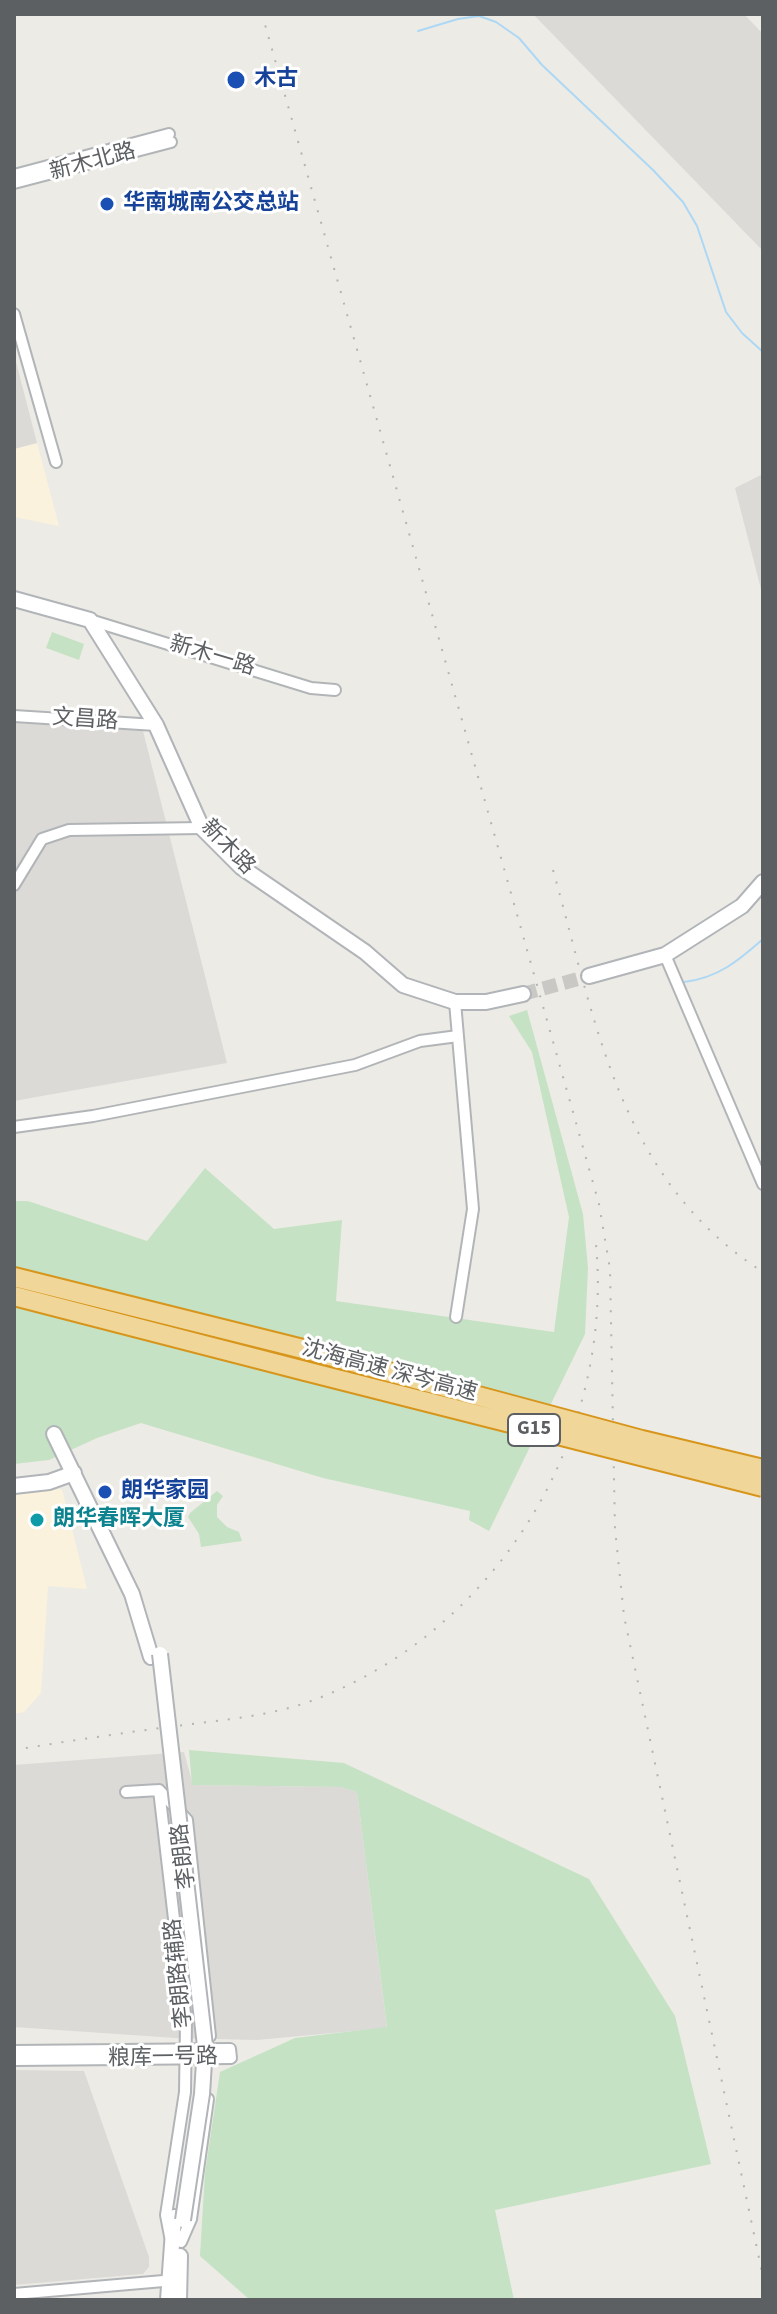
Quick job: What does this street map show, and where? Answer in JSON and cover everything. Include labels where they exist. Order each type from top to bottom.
[{"type":"highway","name":"沈海高速 深岑高速","points":[[14,1277],[763,1469]]},
{"type":"highway","name":"沈海高速 深岑高速","points":[[14,1296],[763,1487]]},
{"type":"street","name":"新木北路","points":[[14,175],[170,138],[14,183]]},
{"type":"street","points":[[14,314],[56,462]]},
{"type":"street","points":[[14,599],[90,620]]},
{"type":"street","name":"新木一路","points":[[90,620],[311,688],[335,690]]},
{"type":"street","name":"新木路","points":[[90,620],[156,725],[202,828],[241,867],[365,952],[403,985],[455,1002],[486,1002],[523,994]]},
{"type":"street","name":"文昌路","points":[[14,716],[156,725]]},
{"type":"street","points":[[14,885],[42,839],[69,830],[202,828]]},
{"type":"street","points":[[589,976],[665,955],[742,906],[763,882]]},
{"type":"street","points":[[665,955],[763,1184]]},
{"type":"street","points":[[455,1002],[473,1209],[456,1317]]},
{"type":"street","points":[[14,1127],[93,1116],[355,1065],[420,1041],[458,1036]]},
{"type":"street","name":"李朗路","points":[[155,1656],[132,1594],[72,1469],[59,1433],[140,1591],[155,1656],[195,2021],[193,2093],[174,2280],[168,2300]]},
{"type":"street","points":[[14,1480],[72,1469]]},
{"type":"street","points":[[14,1486],[49,1482],[72,1469]]},
{"type":"street","points":[[126,1792],[159,1790]]},
{"type":"street","name":"李朗路辅路","points":[[159,1790],[187,1820],[210,2053],[205,2122],[191,2219],[188,2230],[176,2240],[166,2215],[185,2092],[186,2022],[159,1790]]},
{"type":"street","name":"粮库一号路","points":[[14,2051],[210,2053]]},
{"type":"street","name":"粮库一号路","points":[[14,2060],[187,2053]]},
{"type":"street","points":[[14,2294],[174,2280]]},
{"type":"street","name":"李朗路","points":[[174,2280],[179,2300]]},
{"type":"shaded area","points":[[533,14],[744,14],[763,34],[763,251]]},
{"type":"shaded area","points":[[14,354],[37,443],[14,449]]},
{"type":"shaded area","points":[[37,443],[59,526],[14,517],[14,449]]},
{"type":"shaded area","points":[[763,474],[763,597],[735,488]]},
{"type":"shaded area","points":[[14,721],[142,727],[227,1063],[14,1101]]},
{"type":"shaded area","points":[[62,1489],[87,1589],[48,1586],[41,1693],[24,1712],[14,1714],[14,1494]]},
{"type":"shaded area","points":[[184,1752],[193,1785],[342,1787],[357,1792],[387,2028],[257,2040],[14,2027],[14,1765]]},
{"type":"shaded area","points":[[14,2070],[84,2071],[149,2257],[149,2267],[143,2274],[14,2285]]},
{"type":"green space","points":[[52,632],[84,644],[79,660],[46,648]]},
{"type":"green space","points":[[527,1010],[583,1214],[588,1268],[585,1334],[489,1531],[469,1520],[470,1511],[323,1478],[141,1423],[97,1438],[49,1460],[14,1464],[14,1201],[28,1201],[147,1241],[205,1168],[274,1229],[342,1220],[336,1301],[554,1332],[569,1217],[532,1052],[509,1016]]},
{"type":"green space","points":[[217,1491],[223,1496],[217,1505],[217,1517],[227,1527],[239,1532],[242,1541],[201,1547],[199,1534],[188,1517]]},
{"type":"green space","points":[[189,1750],[344,1763],[589,1879],[675,2016],[711,2164],[495,2210],[514,2300],[250,2300],[200,2256],[205,2173],[220,2072],[295,2038],[387,2027],[357,1792],[341,1787],[192,1785]]},
{"type":"waterway","points":[[418,31],[479,16],[496,22],[519,38],[542,65],[683,202],[697,226],[726,312],[742,333],[763,352]]},
{"type":"waterway","points":[[684,982],[717,972],[763,939]]},
{"type":"tunnel","points":[[523,994],[589,976]]},
{"type":"railway","points":[[262,14],[599,1204],[610,1269],[615,1529],[624,1616],[763,2277]]},
{"type":"railway","points":[[553,870],[600,1040],[620,1094],[645,1144],[675,1192],[714,1235],[763,1272]]},
{"type":"railway","points":[[14,1750],[248,1716],[302,1704],[383,1666],[441,1624],[490,1574],[532,1516],[564,1453],[586,1386],[597,1316],[596,1244]]},
{"type":"place","name":"木古","points":[[236,80]]},
{"type":"place","name":"华南城南公交总站","points":[[107,204]]},
{"type":"place","name":"朗华家园","points":[[105,1492]]},
{"type":"place","name":"朗华春晖大厦","points":[[37,1520]]}]
